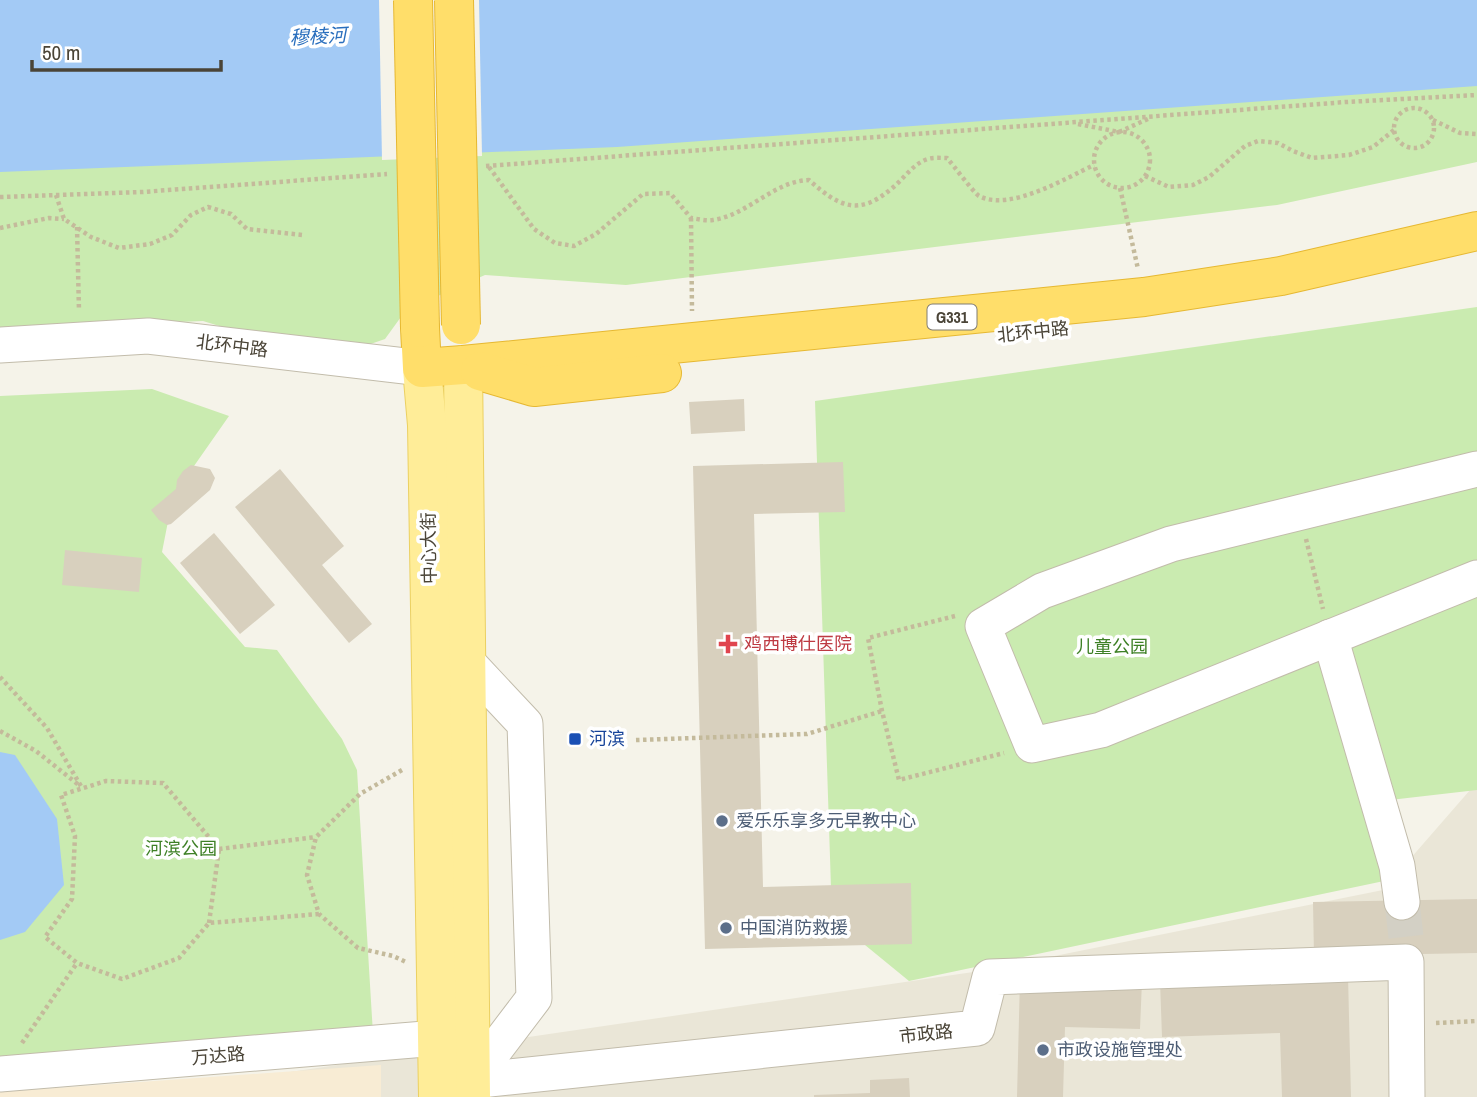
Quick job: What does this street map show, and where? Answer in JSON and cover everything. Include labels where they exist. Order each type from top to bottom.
[{"type":"highway","name":"中心大街","points":[[414,0],[422,368]]},
{"type":"highway","name":"中心大街","points":[[454,0],[463,365]]},
{"type":"highway","name":"北环中路","points":[[422,368],[692,344],[1144,297],[1281,276],[1477,231]]},
{"type":"highway","name":"北环中路","points":[[463,365],[534,387],[548,386],[1165,317],[1307,295],[1477,256]]},
{"type":"main road","name":"中心大街","points":[[454,1091],[467,662],[463,365]]},
{"type":"main road","name":"中心大街","points":[[422,368],[427,425],[437,1038],[454,1091]]},
{"type":"street","name":"北环中路","points":[[0,345],[148,336],[422,368]]},
{"type":"street","points":[[1477,469],[1171,544],[1042,591],[983,626],[1032,745],[1101,730],[1477,578]]},
{"type":"street","points":[[1330,637],[1397,866],[1402,902]]},
{"type":"street","points":[[454,1091],[534,998],[525,724],[467,662]]},
{"type":"street","name":"市政路","points":[[454,1091],[977,1028],[990,977],[1407,958],[1407,1097]]},
{"type":"street","name":"万达路","points":[[6,1059],[437,1038]]},
{"type":"path","points":[[474,167],[1346,102],[1477,95]]},
{"type":"path","points":[[1432,119],[1434,132],[1428,143],[1422,147],[1404,145],[1396,136],[1394,130],[1397,117],[1409,109],[1422,110],[1432,119],[1460,133],[1477,134]]},
{"type":"path","points":[[1070,122],[1119,132],[1136,136],[1148,149],[1149,167],[1145,176],[1139,183],[1121,188],[1103,181],[1094,165],[1097,147],[1110,135],[1119,132],[1155,116]]},
{"type":"path","points":[[1145,176],[1169,187],[1194,185],[1209,177],[1245,146],[1258,141],[1278,143],[1312,158],[1349,155],[1373,147],[1394,130]]},
{"type":"path","points":[[691,218],[711,221],[735,213],[795,180],[809,180],[824,194],[846,206],[867,204],[891,190],[908,171],[926,159],[947,158],[978,195],[997,201],[1025,196],[1094,165]]},
{"type":"path","points":[[488,166],[534,229],[555,243],[574,246],[596,234],[643,194],[670,193],[691,218],[692,344]]},
{"type":"path","points":[[0,197],[142,192],[391,173]]},
{"type":"path","points":[[1121,188],[1144,297]]},
{"type":"path","points":[[56,195],[64,219]]},
{"type":"path","points":[[0,228],[49,218],[64,219],[92,237],[119,248],[150,244],[172,235],[191,215],[208,207],[231,214],[247,229],[303,234]]},
{"type":"path","points":[[76,227],[79,278]]},
{"type":"path","points":[[1300,512],[1330,637]]},
{"type":"path","points":[[985,625],[968,613],[868,638],[899,780],[1032,745]]},
{"type":"path","points":[[0,677],[47,728],[82,788]]},
{"type":"path","points":[[636,740],[807,734],[882,711]]},
{"type":"path","points":[[0,731],[36,751],[82,788]]},
{"type":"path","points":[[432,753],[360,794],[316,837],[307,874],[319,914],[358,948],[393,956],[436,975]]},
{"type":"path","points":[[106,781],[163,783],[219,849],[209,923],[179,958],[122,979],[77,963],[45,937],[72,899],[75,836],[61,795],[82,788],[106,781]]},
{"type":"path","points":[[219,849],[316,837]]},
{"type":"path","points":[[209,923],[319,914]]},
{"type":"path","points":[[6,1059],[23,1043],[77,963]]},
{"type":"path","points":[[1407,1024],[1477,1021]]},
{"type":"shaded area","points":[[1477,782],[1477,1097],[119,1097],[980,971],[1383,890]]},
{"type":"shaded area","points":[[381,1065],[381,1097],[0,1097],[0,1092]]},
{"type":"green space","points":[[0,0],[1477,0],[1477,162],[1277,205],[626,285],[485,275],[406,310],[385,339],[327,359],[203,321],[0,329]]},
{"type":"green space","name":"儿童公园","points":[[1477,307],[1477,790],[1390,800],[1384,881],[909,981],[832,918],[815,401]]},
{"type":"green space","name":"河滨公园","points":[[152,389],[229,416],[173,496],[162,552],[245,647],[277,650],[342,739],[357,770],[373,1034],[190,1072],[58,1087],[0,1086],[0,396]]},
{"type":"water","name":"穆棱河","points":[[0,0],[1477,0],[1477,86],[617,147],[0,172]]},
{"type":"water","points":[[0,752],[15,755],[57,819],[64,885],[25,932],[0,940]]},
{"type":"pier","points":[[379,0],[479,0],[482,156],[382,160]]},
{"type":"building","points":[[744,399],[745,431],[691,434],[689,402]]},
{"type":"building","points":[[843,462],[845,512],[754,514],[763,887],[911,883],[912,944],[705,949],[693,466]]},
{"type":"building","points":[[191,465],[210,469],[215,478],[210,490],[167,525],[151,510],[176,489],[177,480]]},
{"type":"building","points":[[280,469],[344,546],[322,565],[372,624],[349,643],[235,507]]},
{"type":"building","points":[[214,533],[275,605],[240,634],[180,563]]},
{"type":"building","points":[[65,550],[142,558],[139,592],[62,585]]},
{"type":"building","points":[[1477,899],[1477,953],[1314,956],[1313,902]]},
{"type":"building","points":[[1348,976],[1351,1097],[1282,1097],[1280,1033],[1162,1037],[1160,981]]},
{"type":"building","points":[[1020,978],[1142,981],[1140,1029],[1065,1027],[1063,1097],[1017,1097]]},
{"type":"building","points":[[909,1078],[910,1097],[814,1097],[870,1093],[870,1080]]},
{"type":"tunnel","points":[[1402,902],[1408,954]]},
{"type":"place","name":"鸡西博仕医院","points":[[728,644]]},
{"type":"place","name":"河滨","points":[[575,739]]},
{"type":"place","name":"爱乐乐享多元早教中心","points":[[722,821]]},
{"type":"place","name":"中国消防救援","points":[[726,928]]},
{"type":"place","name":"市政设施管理处","points":[[1043,1050]]}]
